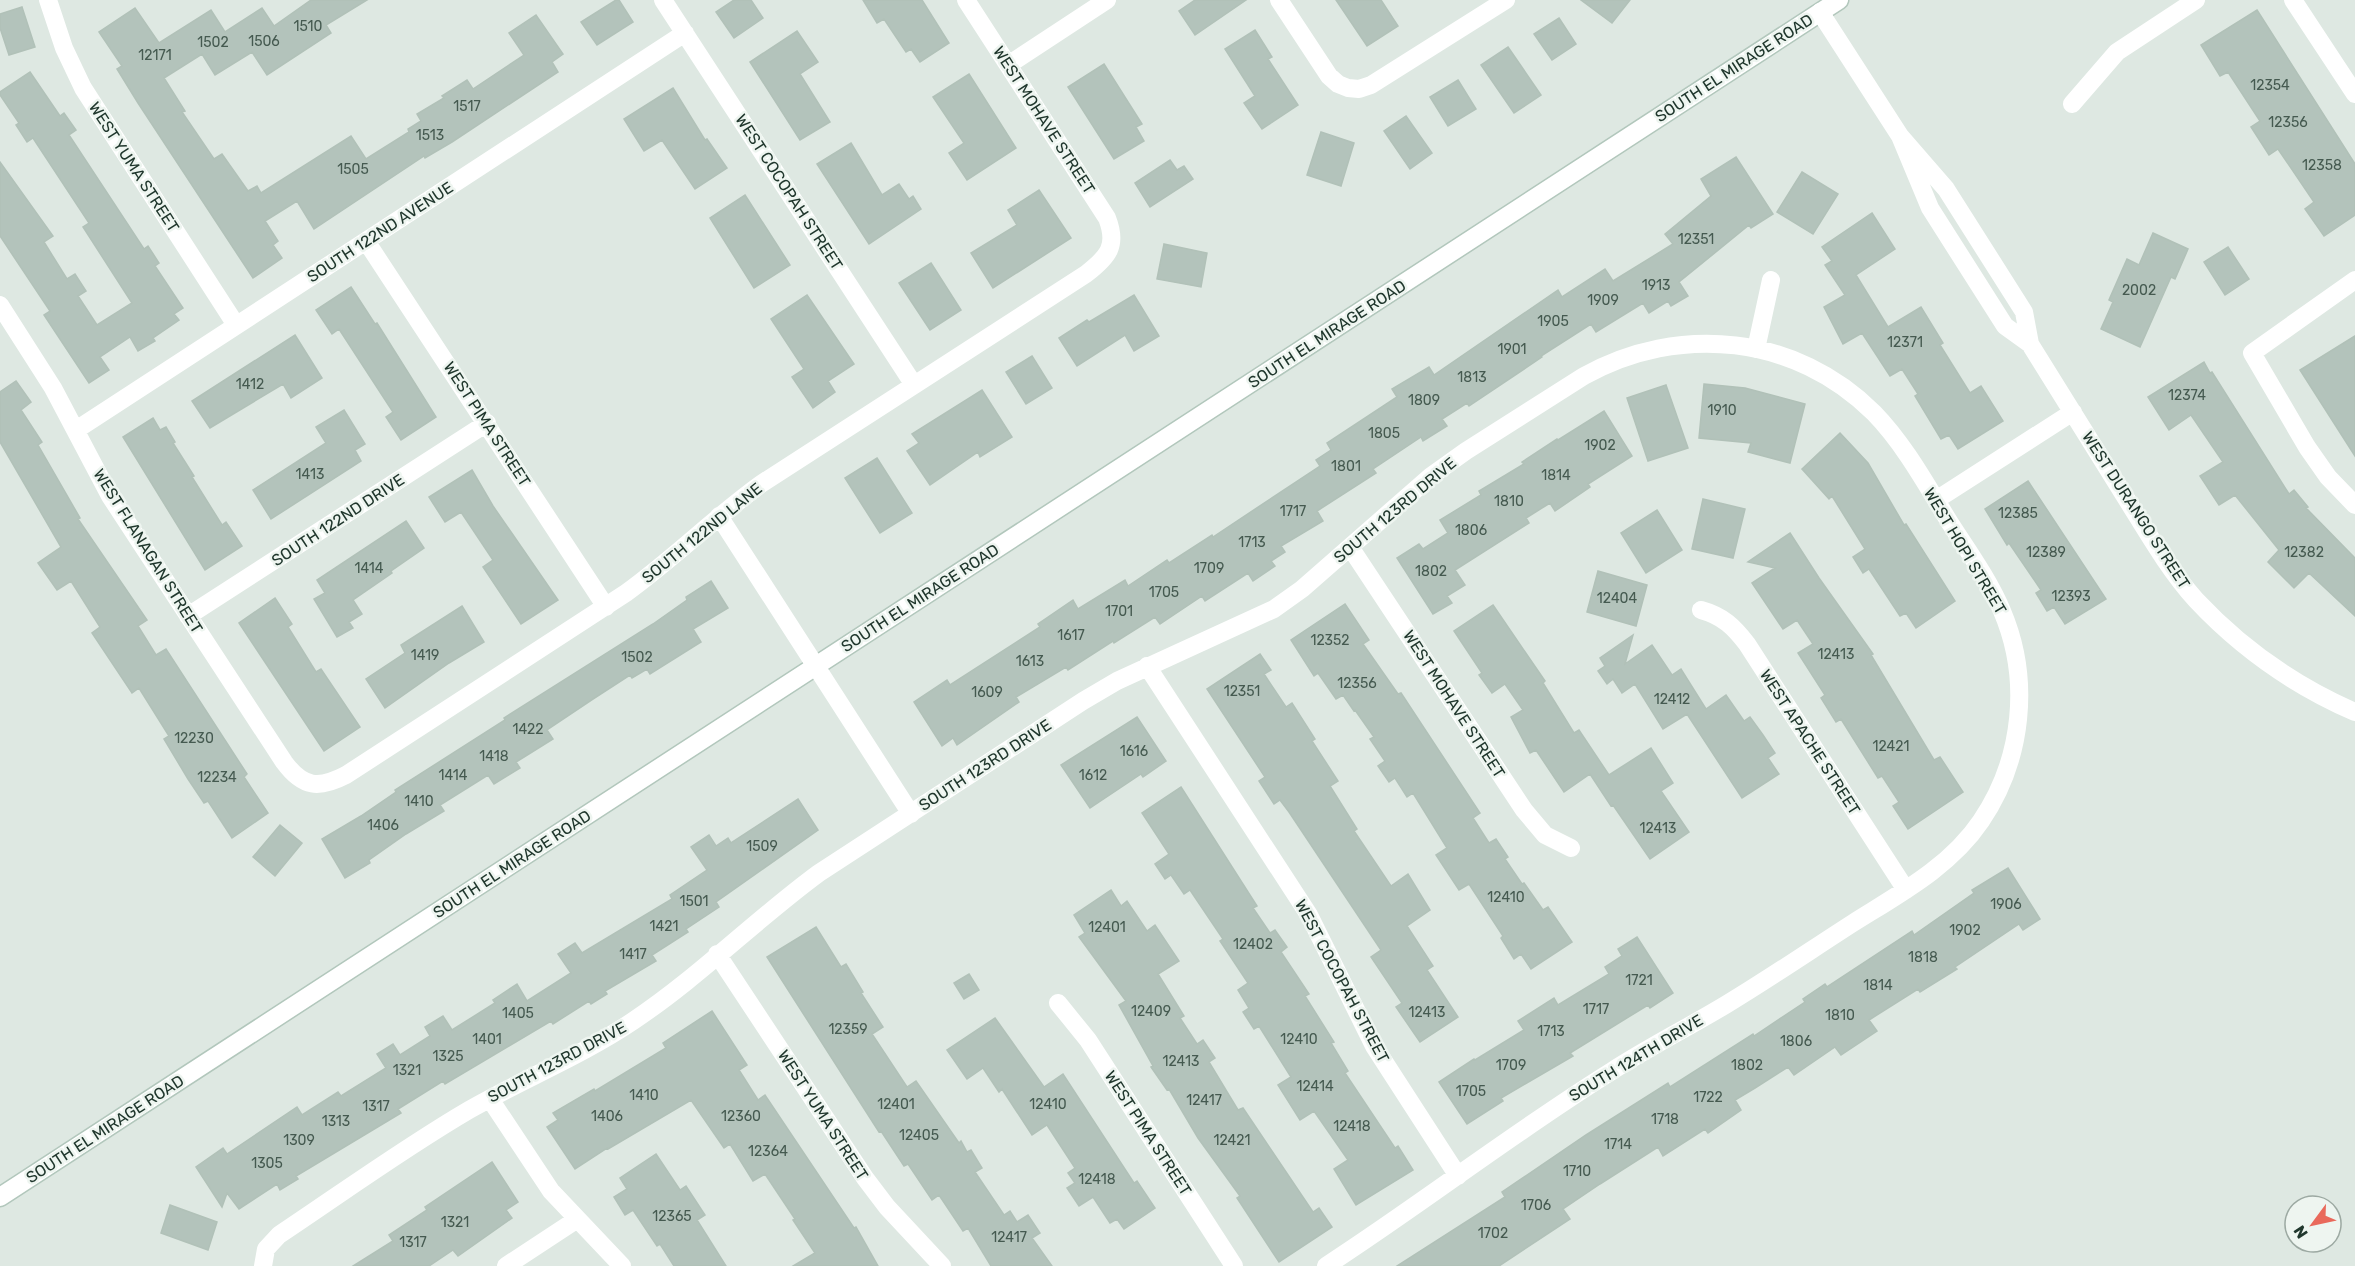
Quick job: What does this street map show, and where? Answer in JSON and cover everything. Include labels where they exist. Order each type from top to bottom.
[{"type":"street","name":"WEST YUMA STREET","points":[[48,0],[64,48],[83,88],[236,325]]},
{"type":"street","name":"WEST COCOPAH STREET","points":[[663,0],[914,385]]},
{"type":"street","name":"WEST MOHAVE STREET","points":[[966,0],[1104,212],[1112,230],[1112,244]]},
{"type":"street","points":[[1008,65],[1107,0]]},
{"type":"street","points":[[1279,0],[1329,76],[1338,84],[1359,89],[1382,80],[1506,0]]},
{"type":"street","name":"SOUTH EL MIRAGE ROAD","points":[[0,1197],[816,666],[1816,6],[1839,0]]},
{"type":"street","points":[[2072,104],[2117,52],[2196,0]]},
{"type":"street","points":[[2293,0],[2355,94]]},
{"type":"street","name":"WEST DURANGO STREET","points":[[1816,6],[1900,136],[1947,189],[2024,312],[2030,344],[2142,524],[2195,599],[2253,652],[2284,675],[2327,700],[2355,712]]},
{"type":"street","name":"SOUTH 122ND AVENUE","points":[[76,430],[685,33]]},
{"type":"street","name":"WEST PIMA STREET","points":[[366,241],[606,607]]},
{"type":"street","name":"SOUTH 122ND LANE","points":[[311,785],[324,784],[346,775],[606,607],[651,575],[719,516],[761,484],[1086,274],[1106,255],[1112,244]]},
{"type":"street","points":[[1756,349],[1771,280]]},
{"type":"street","points":[[2355,280],[2252,352],[2307,447],[2328,477],[2355,505]]},
{"type":"street","name":"WEST FLANAGAN STREET","points":[[0,305],[48,379],[110,496],[291,772],[300,780],[311,785]]},
{"type":"street","name":"SOUTH 123RD DRIVE","points":[[263,1262],[266,1249],[279,1235],[433,1132],[615,1033],[670,995],[717,954],[819,873],[1083,701],[1147,666],[1274,609],[1449,464],[1568,386],[1600,367],[1635,353],[1675,345],[1717,343],[1737,345]]},
{"type":"street","name":"WEST HOPI STREET","points":[[1737,345],[1777,355],[1819,372],[1856,397],[1887,428],[1936,500],[2001,608],[2010,631],[2019,679],[2016,730],[2004,778],[1981,821],[1951,856]]},
{"type":"street","points":[[1936,500],[2073,412]]},
{"type":"street","name":"SOUTH 122ND DRIVE","points":[[188,616],[487,423]]},
{"type":"street","points":[[719,516],[911,813]]},
{"type":"street","name":"WEST MOHAVE STREET","points":[[1350,547],[1524,810],[1545,835],[1571,848]]},
{"type":"street","name":"WEST APACHE STREET","points":[[1701,610],[1727,621],[1747,644],[1906,890]]},
{"type":"street","name":"WEST COCOPAH STREET","points":[[1147,666],[1309,915],[1374,1046],[1458,1176]]},
{"type":"street","name":"SOUTH 124TH DRIVE","points":[[1326,1266],[1572,1096],[1640,1053],[1725,1005],[1906,890],[1951,856]]},
{"type":"street","name":"WEST YUMA STREET","points":[[717,954],[865,1178],[887,1207],[942,1266]]},
{"type":"street","name":"WEST PIMA STREET","points":[[1058,1003],[1088,1040],[1234,1266]]},
{"type":"street","points":[[490,1099],[543,1181],[576,1220],[622,1266]]},
{"type":"street","points":[[506,1266],[576,1220]]},
{"type":"building","points":[[311,0],[367,0],[326,25],[331,33],[267,75],[252,52],[215,75],[202,54],[164,78],[185,111],[182,112],[214,159],[222,154],[248,191],[257,186],[261,193],[351,136],[366,159],[409,132],[408,129],[421,121],[417,114],[444,98],[442,96],[467,80],[473,89],[524,55],[509,33],[536,15],[563,54],[552,62],[558,72],[452,142],[425,158],[424,156],[314,229],[297,201],[265,221],[278,241],[273,245],[282,258],[253,278],[138,103],[117,69],[122,66],[99,32],[135,8],[159,43],[211,10],[225,32],[262,8],[274,26]]},
{"type":"building","points":[[619,0],[633,22],[597,45],[581,22]]},
{"type":"building","points":[[734,0],[751,0],[763,18],[734,38],[716,12]]},
{"type":"building","points":[[863,0],[922,0],[949,43],[920,62],[911,49],[906,52],[884,19],[877,23]]},
{"type":"building","points":[[1195,0],[1246,0],[1195,35],[1179,11]]},
{"type":"building","points":[[1336,0],[1381,0],[1398,26],[1367,46]]},
{"type":"building","points":[[1581,0],[1630,0],[1612,23]]},
{"type":"building","points":[[22,7],[35,47],[9,55],[0,28],[0,14]]},
{"type":"building","points":[[2257,10],[2355,164],[2355,215],[2324,236],[2305,209],[2314,202],[2278,149],[2269,155],[2251,127],[2260,121],[2228,72],[2220,76],[2201,45]]},
{"type":"building","points":[[1559,18],[1576,44],[1552,60],[1534,34]]},
{"type":"building","points":[[1255,30],[1272,57],[1268,59],[1298,105],[1262,129],[1244,103],[1255,96],[1225,49]]},
{"type":"building","points":[[797,31],[818,62],[800,74],[830,122],[800,140],[750,62]]},
{"type":"building","points":[[1508,47],[1541,95],[1514,113],[1481,65]]},
{"type":"building","points":[[1104,64],[1142,124],[1136,127],[1144,141],[1114,159],[1068,87]]},
{"type":"building","points":[[30,72],[60,116],[64,113],[76,130],[69,135],[144,249],[148,246],[159,263],[155,266],[183,308],[174,314],[179,320],[153,338],[155,341],[138,351],[130,337],[100,357],[109,370],[89,383],[44,315],[50,311],[0,236],[0,162],[53,236],[44,242],[67,279],[75,274],[86,291],[78,296],[97,325],[132,303],[83,227],[89,223],[33,138],[27,142],[16,125],[19,123],[0,95],[0,92]]},
{"type":"building","points":[[969,74],[1016,148],[967,180],[949,153],[964,143],[933,97]]},
{"type":"building","points":[[1458,80],[1476,109],[1448,126],[1430,97]]},
{"type":"building","points":[[673,88],[705,140],[707,139],[727,168],[695,189],[662,140],[644,151],[624,119]]},
{"type":"building","points":[[1406,116],[1432,153],[1410,169],[1384,131]]},
{"type":"building","points":[[1321,132],[1354,143],[1341,186],[1307,175]]},
{"type":"building","points":[[851,143],[882,195],[899,184],[909,199],[913,196],[921,209],[869,244],[817,164]]},
{"type":"building","points":[[1736,157],[1773,214],[1751,228],[1749,225],[1679,282],[1688,296],[1671,306],[1668,301],[1649,313],[1643,303],[1596,332],[1591,324],[1469,406],[1467,403],[1442,419],[1447,426],[1423,441],[1421,437],[1373,469],[1376,473],[1317,511],[1323,521],[1281,546],[1285,552],[1271,561],[1275,566],[1253,581],[1248,573],[1205,601],[1202,596],[1160,624],[1155,617],[1068,670],[1066,667],[1016,697],[1019,702],[957,745],[953,738],[942,746],[914,702],[947,680],[950,685],[1040,627],[1038,624],[1073,600],[1078,609],[1125,580],[1128,586],[1167,560],[1169,563],[1212,535],[1213,537],[1320,466],[1316,460],[1331,450],[1327,443],[1397,397],[1392,389],[1429,367],[1434,375],[1558,290],[1562,297],[1605,269],[1613,281],[1673,244],[1665,234],[1711,196],[1701,179]]},
{"type":"building","points":[[1170,160],[1177,170],[1184,166],[1193,179],[1150,207],[1135,183]]},
{"type":"building","points":[[1802,172],[1838,194],[1813,234],[1777,212]]},
{"type":"building","points":[[1039,190],[1071,238],[993,288],[971,253],[1017,225],[1008,210]]},
{"type":"building","points":[[745,195],[790,265],[754,288],[710,218]]},
{"type":"building","points":[[1872,213],[1895,249],[1856,275],[1888,327],[1921,307],[1943,343],[1940,345],[1970,393],[1981,386],[2003,421],[1958,449],[1949,435],[1941,439],[1915,396],[1918,394],[1902,369],[1890,376],[1862,333],[1843,344],[1824,307],[1845,295],[1825,265],[1832,261],[1822,247]]},
{"type":"building","points":[[2153,233],[2188,249],[2175,279],[2171,277],[2140,347],[2101,329],[2113,302],[2109,300],[2127,259],[2139,265]]},
{"type":"building","points":[[1164,244],[1207,253],[1201,287],[1157,279]]},
{"type":"building","points":[[2228,247],[2249,279],[2225,295],[2204,262]]},
{"type":"building","points":[[931,263],[961,310],[930,330],[899,283]]},
{"type":"building","points":[[351,287],[375,324],[377,323],[436,417],[401,440],[386,417],[393,412],[339,329],[332,334],[316,310]]},
{"type":"building","points":[[807,295],[854,364],[828,381],[835,392],[813,408],[792,377],[804,369],[771,319]]},
{"type":"building","points":[[1134,295],[1159,336],[1134,351],[1125,335],[1077,366],[1059,338]]},
{"type":"building","points":[[295,335],[322,378],[291,398],[283,384],[210,428],[192,401]]},
{"type":"building","points":[[2355,336],[2355,456],[2300,370]]},
{"type":"building","points":[[1032,356],[1052,388],[1026,404],[1006,372]]},
{"type":"building","points":[[2204,362],[2289,494],[2294,490],[2308,507],[2306,508],[2355,558],[2355,616],[2309,573],[2294,588],[2268,562],[2279,550],[2235,495],[2219,505],[2200,476],[2223,462],[2191,415],[2169,430],[2148,397]]},
{"type":"building","points":[[16,381],[31,402],[21,410],[42,442],[38,445],[80,518],[78,519],[147,620],[138,626],[156,655],[166,649],[247,774],[244,777],[268,813],[232,838],[208,801],[204,803],[188,779],[164,739],[169,736],[139,688],[132,693],[92,633],[100,627],[71,581],[57,590],[38,563],[61,547],[0,442],[0,392]]},
{"type":"building","points":[[1704,384],[1745,388],[1805,404],[1790,463],[1748,452],[1751,443],[1699,438]]},
{"type":"building","points":[[1666,385],[1688,448],[1648,461],[1627,398]]},
{"type":"building","points":[[982,390],[1012,437],[980,457],[978,452],[930,485],[907,451],[919,443],[912,434]]},
{"type":"building","points":[[344,410],[365,444],[355,450],[361,461],[271,519],[253,490],[326,443],[316,427]]},
{"type":"building","points":[[1604,411],[1632,456],[1588,484],[1590,487],[1555,511],[1550,503],[1526,518],[1529,523],[1455,570],[1465,585],[1447,596],[1452,603],[1433,614],[1397,558],[1419,544],[1423,549],[1448,533],[1440,520],[1481,495],[1479,491],[1524,464],[1522,462]]},
{"type":"building","points":[[153,418],[160,430],[166,427],[175,442],[173,443],[194,476],[192,477],[222,525],[226,522],[242,546],[205,570],[123,437]]},
{"type":"building","points":[[1840,433],[1868,463],[1904,525],[1906,524],[1955,601],[1916,628],[1906,613],[1900,616],[1869,569],[1863,573],[1853,557],[1865,549],[1832,496],[1829,499],[1802,469]]},
{"type":"building","points":[[877,458],[912,513],[880,533],[845,478]]},
{"type":"building","points":[[472,470],[493,506],[558,600],[521,624],[483,567],[493,560],[461,512],[445,522],[429,497]]},
{"type":"building","points":[[2028,481],[2106,599],[2065,624],[2054,607],[2047,611],[2036,593],[2041,590],[2009,543],[2007,545],[1985,509]]},
{"type":"building","points":[[1703,499],[1745,509],[1733,558],[1692,549]]},
{"type":"building","points":[[1657,510],[1682,550],[1646,573],[1621,533]]},
{"type":"building","points":[[406,521],[424,548],[353,600],[362,614],[349,622],[353,628],[337,637],[314,599],[325,593],[317,580]]},
{"type":"building","points":[[1790,533],[1873,654],[1871,655],[1934,760],[1940,757],[1963,792],[1908,829],[1893,806],[1899,802],[1882,776],[1878,778],[1841,719],[1836,722],[1821,698],[1825,695],[1798,653],[1813,644],[1797,620],[1783,629],[1752,583],[1775,568],[1748,562]]},
{"type":"building","points":[[1598,571],[1647,585],[1636,626],[1587,612]]},
{"type":"building","points":[[711,581],[728,608],[693,629],[701,642],[650,674],[647,669],[632,678],[630,675],[593,699],[547,730],[553,739],[516,762],[520,768],[494,784],[488,775],[440,805],[444,811],[406,834],[369,860],[370,863],[345,878],[322,839],[361,816],[396,792],[395,790],[505,720],[504,718],[653,624],[687,600],[686,597]]},
{"type":"building","points":[[275,598],[292,624],[288,627],[316,672],[321,669],[360,727],[324,751],[239,623]]},
{"type":"building","points":[[1345,604],[1369,640],[1363,644],[1398,694],[1401,693],[1480,813],[1473,818],[1489,843],[1496,839],[1508,857],[1505,859],[1522,884],[1524,883],[1543,910],[1548,907],[1572,942],[1531,969],[1521,954],[1514,959],[1501,938],[1503,936],[1469,884],[1459,890],[1436,855],[1447,848],[1413,793],[1407,797],[1395,778],[1389,782],[1378,766],[1385,761],[1370,739],[1374,737],[1343,695],[1336,699],[1318,673],[1314,676],[1291,640]]},
{"type":"building","points":[[1493,605],[1545,681],[1543,683],[1574,733],[1579,730],[1609,775],[1651,748],[1673,783],[1661,791],[1689,832],[1650,859],[1590,774],[1564,792],[1536,750],[1530,753],[1511,717],[1523,710],[1505,684],[1492,693],[1479,675],[1482,673],[1454,631]]},
{"type":"building","points":[[462,606],[484,642],[449,663],[385,708],[366,679],[405,653],[401,645]]},
{"type":"building","points":[[1633,635],[1625,664],[1652,645],[1672,675],[1681,669],[1706,709],[1726,695],[1744,721],[1750,717],[1763,735],[1775,753],[1768,758],[1779,774],[1742,798],[1687,714],[1663,729],[1635,684],[1622,693],[1613,679],[1607,684],[1598,671],[1605,666],[1600,658]]},
{"type":"building","points":[[1260,654],[1271,670],[1264,674],[1286,707],[1292,703],[1315,739],[1312,741],[1338,781],[1330,786],[1357,829],[1354,831],[1391,886],[1408,874],[1430,910],[1407,926],[1433,966],[1427,970],[1458,1017],[1420,1042],[1396,1007],[1402,1003],[1371,957],[1381,950],[1289,812],[1280,800],[1274,804],[1259,781],[1265,777],[1207,689]]},
{"type":"building","points":[[1137,717],[1166,761],[1143,777],[1141,774],[1090,808],[1061,765]]},
{"type":"building","points":[[1181,787],[1257,906],[1253,908],[1270,933],[1275,930],[1287,947],[1281,952],[1309,994],[1305,996],[1334,1042],[1331,1043],[1348,1071],[1345,1073],[1395,1148],[1398,1146],[1413,1170],[1356,1205],[1334,1169],[1348,1160],[1314,1111],[1300,1120],[1278,1085],[1291,1077],[1259,1026],[1254,1029],[1243,1012],[1249,1008],[1238,990],[1248,983],[1220,941],[1223,939],[1190,890],[1184,894],[1171,875],[1165,879],[1155,864],[1169,854],[1142,813]]},
{"type":"building","points":[[798,799],[818,830],[716,902],[719,907],[686,929],[688,932],[652,955],[656,961],[605,991],[607,994],[591,1004],[589,1001],[553,1024],[551,1021],[445,1084],[443,1081],[398,1109],[401,1113],[296,1176],[298,1179],[280,1190],[277,1184],[239,1209],[227,1193],[222,1207],[196,1167],[223,1148],[227,1154],[297,1107],[302,1115],[338,1092],[341,1096],[386,1068],[377,1054],[393,1044],[400,1055],[430,1036],[425,1027],[443,1016],[452,1030],[495,1003],[493,1000],[517,984],[527,1001],[571,973],[558,954],[575,943],[582,953],[672,899],[670,895],[707,870],[691,847],[709,835],[716,846],[728,838],[731,843]]},
{"type":"building","points":[[280,825],[302,843],[275,876],[253,857]]},
{"type":"building","points":[[2008,868],[2040,919],[2023,930],[2019,924],[1955,967],[1957,969],[1920,992],[1918,989],[1869,1020],[1877,1031],[1841,1055],[1835,1047],[1794,1075],[1788,1067],[1735,1100],[1741,1110],[1708,1133],[1705,1129],[1663,1156],[1658,1147],[1563,1209],[1570,1219],[1499,1266],[1397,1266],[1505,1197],[1502,1192],[1586,1135],[1668,1083],[1670,1087],[1753,1034],[1754,1036],[1805,1002],[1803,999],[1825,984],[1827,987],[1912,931],[1914,935],[1974,893],[1972,890]]},
{"type":"building","points":[[1111,890],[1121,906],[1127,901],[1147,931],[1155,925],[1179,961],[1158,974],[1184,1016],[1180,1018],[1197,1044],[1203,1040],[1215,1058],[1209,1062],[1238,1110],[1243,1108],[1313,1212],[1319,1208],[1332,1227],[1279,1262],[1237,1198],[1240,1196],[1198,1138],[1169,1089],[1167,1090],[1151,1067],[1153,1066],[1119,1005],[1126,1001],[1079,937],[1085,933],[1074,915]]},
{"type":"building","points":[[816,927],[841,967],[846,964],[883,1027],[872,1034],[907,1087],[916,1081],[959,1143],[961,1141],[967,1152],[971,1150],[982,1168],[975,1172],[1004,1215],[1010,1211],[1017,1222],[1028,1215],[1040,1233],[1032,1238],[1052,1266],[991,1266],[968,1228],[963,1231],[939,1195],[932,1200],[908,1164],[904,1166],[881,1131],[879,1132],[767,957]]},
{"type":"building","points":[[1637,937],[1673,993],[1650,1008],[1648,1005],[1570,1053],[1573,1056],[1501,1098],[1503,1101],[1467,1124],[1439,1082],[1524,1030],[1518,1021],[1554,998],[1558,1005],[1609,974],[1605,967],[1622,956],[1618,949]]},
{"type":"building","points":[[969,974],[979,990],[964,999],[954,983]]},
{"type":"building","points":[[712,1011],[747,1065],[739,1070],[758,1100],[765,1095],[854,1228],[856,1227],[878,1266],[793,1266],[815,1253],[793,1220],[795,1219],[765,1174],[753,1181],[730,1144],[724,1148],[691,1100],[575,1169],[547,1127],[558,1120],[553,1113],[594,1089],[595,1091],[666,1048],[663,1043]]},
{"type":"building","points":[[995,1018],[1044,1087],[1063,1074],[1134,1183],[1137,1181],[1155,1208],[1124,1229],[1117,1219],[1110,1223],[1093,1197],[1079,1206],[1067,1188],[1075,1183],[1068,1173],[1075,1168],[1047,1125],[1032,1135],[1002,1089],[999,1092],[983,1068],[967,1079],[947,1050]]},
{"type":"building","points":[[656,1154],[680,1190],[686,1186],[705,1215],[697,1220],[726,1266],[674,1266],[660,1244],[657,1246],[633,1210],[625,1215],[614,1197],[627,1189],[620,1178]]},
{"type":"building","points":[[492,1162],[518,1202],[506,1210],[512,1218],[458,1256],[453,1250],[429,1266],[353,1266],[393,1241],[389,1235],[427,1210],[425,1207]]},
{"type":"building","points":[[170,1205],[217,1222],[208,1250],[161,1233]]}]
